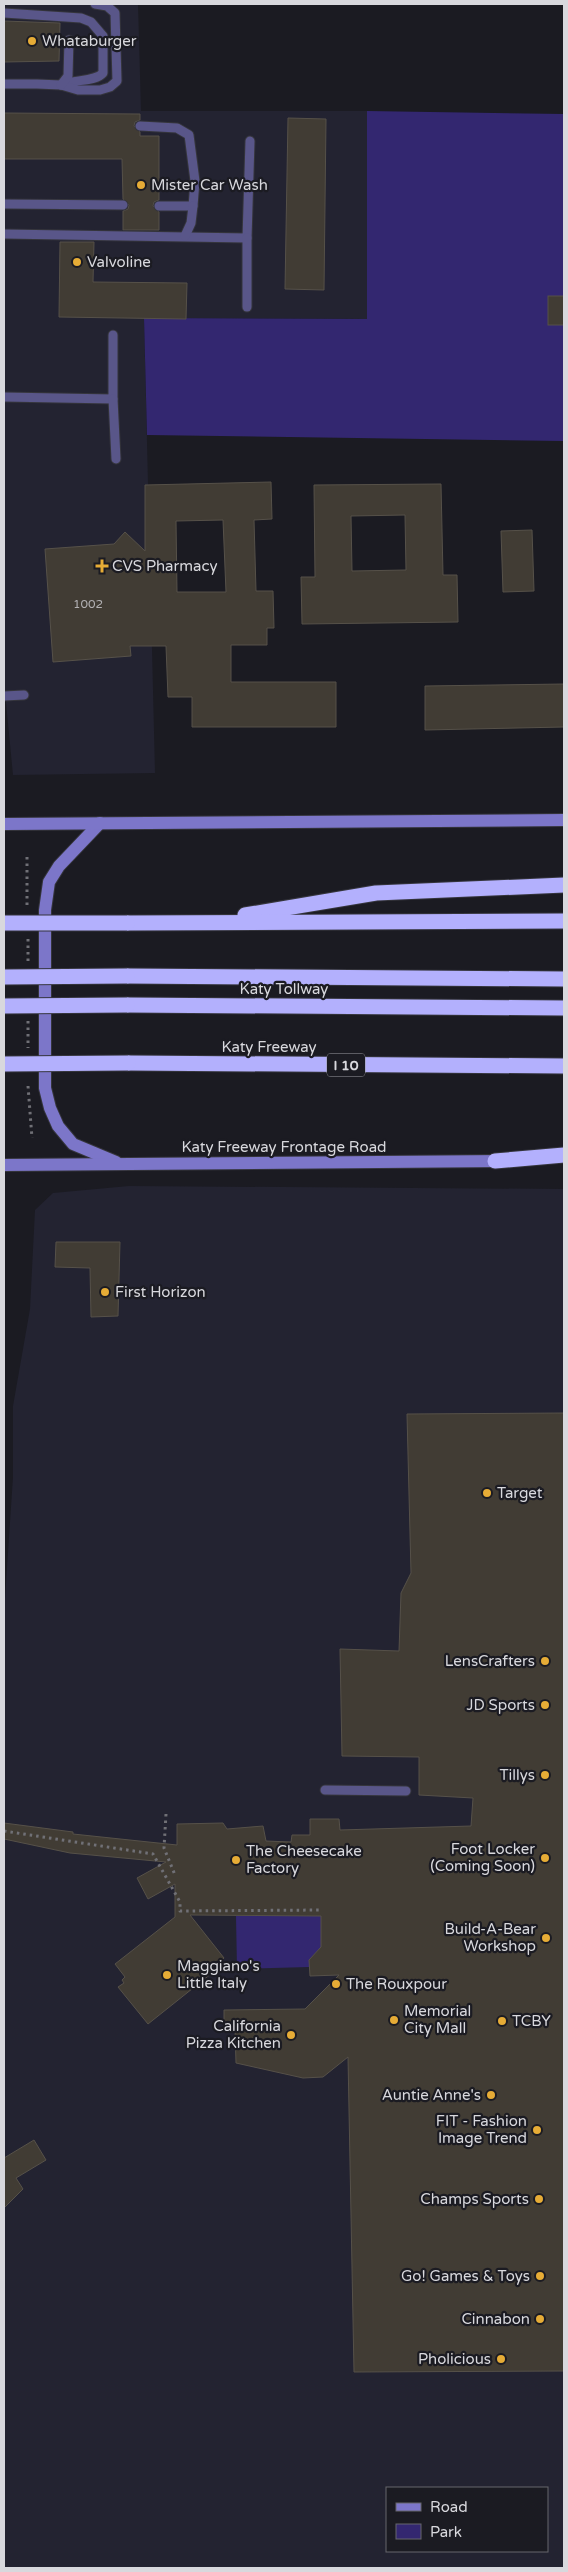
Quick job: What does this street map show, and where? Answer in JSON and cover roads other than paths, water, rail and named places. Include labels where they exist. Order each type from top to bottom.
[{"type":"highway","points":[[202,922],[376,893],[564,885]]},
{"type":"highway","points":[[4,923],[564,921]]},
{"type":"highway","name":"Katy Tollway","points":[[4,977],[564,979]]},
{"type":"highway","name":"Katy Tollway","points":[[4,1006],[564,1008]]},
{"type":"highway","name":"Katy Freeway","points":[[4,1064],[564,1066]]},
{"type":"highway","points":[[495,1161],[564,1154]]},
{"type":"main road","points":[[4,824],[564,820]]},
{"type":"main road","points":[[100,823],[59,866],[49,882],[45,910],[45,1088],[58,1126],[73,1144],[120,1164]]},
{"type":"main road","name":"Katy Freeway Frontage Road","points":[[4,1165],[564,1162]]},
{"type":"lane","points":[[4,84],[61,85],[78,90],[100,90],[110,87],[117,81],[115,13],[108,6],[95,4]]},
{"type":"lane","points":[[4,13],[82,18],[91,22],[103,36],[103,72],[100,76],[93,79],[74,80],[61,85]]},
{"type":"lane","points":[[61,85],[68,76],[69,40]]},
{"type":"lane","points":[[140,126],[177,128],[189,135],[194,181],[191,223],[185,236]]},
{"type":"lane","points":[[246,307],[250,141]]},
{"type":"lane","points":[[4,204],[123,205]]},
{"type":"lane","points":[[159,206],[193,206]]},
{"type":"lane","points":[[4,234],[247,238]]},
{"type":"lane","points":[[113,335],[116,459]]},
{"type":"lane","points":[[4,397],[114,399]]},
{"type":"lane","points":[[4,696],[24,695]]},
{"type":"lane","points":[[325,1790],[406,1791]]},
{"type":"place","name":"Whataburger","points":[[32,41]]},
{"type":"place","name":"Mister Car Wash","points":[[141,185]]},
{"type":"place","name":"Valvoline","points":[[77,262]]},
{"type":"place","name":"CVS Pharmacy","points":[[102,566]]},
{"type":"place","name":"First Horizon","points":[[105,1292]]},
{"type":"place","name":"Target","points":[[487,1493]]},
{"type":"place","name":"LensCrafters","points":[[545,1661]]},
{"type":"place","name":"JD Sports","points":[[545,1705]]},
{"type":"place","name":"Tillys","points":[[545,1775]]},
{"type":"place","name":"Foot Locker (Coming Soon)","points":[[545,1858]]},
{"type":"place","name":"The Cheesecake Factory","points":[[236,1860]]},
{"type":"place","name":"Build-A-Bear Workshop","points":[[546,1938]]},
{"type":"place","name":"Maggiano's Little Italy","points":[[167,1975]]},
{"type":"place","name":"The Rouxpour","points":[[336,1984]]},
{"type":"place","name":"Memorial City Mall","points":[[394,2020]]},
{"type":"place","name":"TCBY","points":[[502,2021]]},
{"type":"place","name":"California Pizza Kitchen","points":[[291,2035]]},
{"type":"place","name":"Auntie Anne's","points":[[491,2095]]},
{"type":"place","name":"FIT - Fashion Image Trend","points":[[537,2130]]},
{"type":"place","name":"Champs Sports","points":[[539,2199]]},
{"type":"place","name":"Go! Games & Toys","points":[[540,2276]]},
{"type":"place","name":"Cinnabon","points":[[540,2319]]},
{"type":"place","name":"Pholicious","points":[[501,2359]]}]
